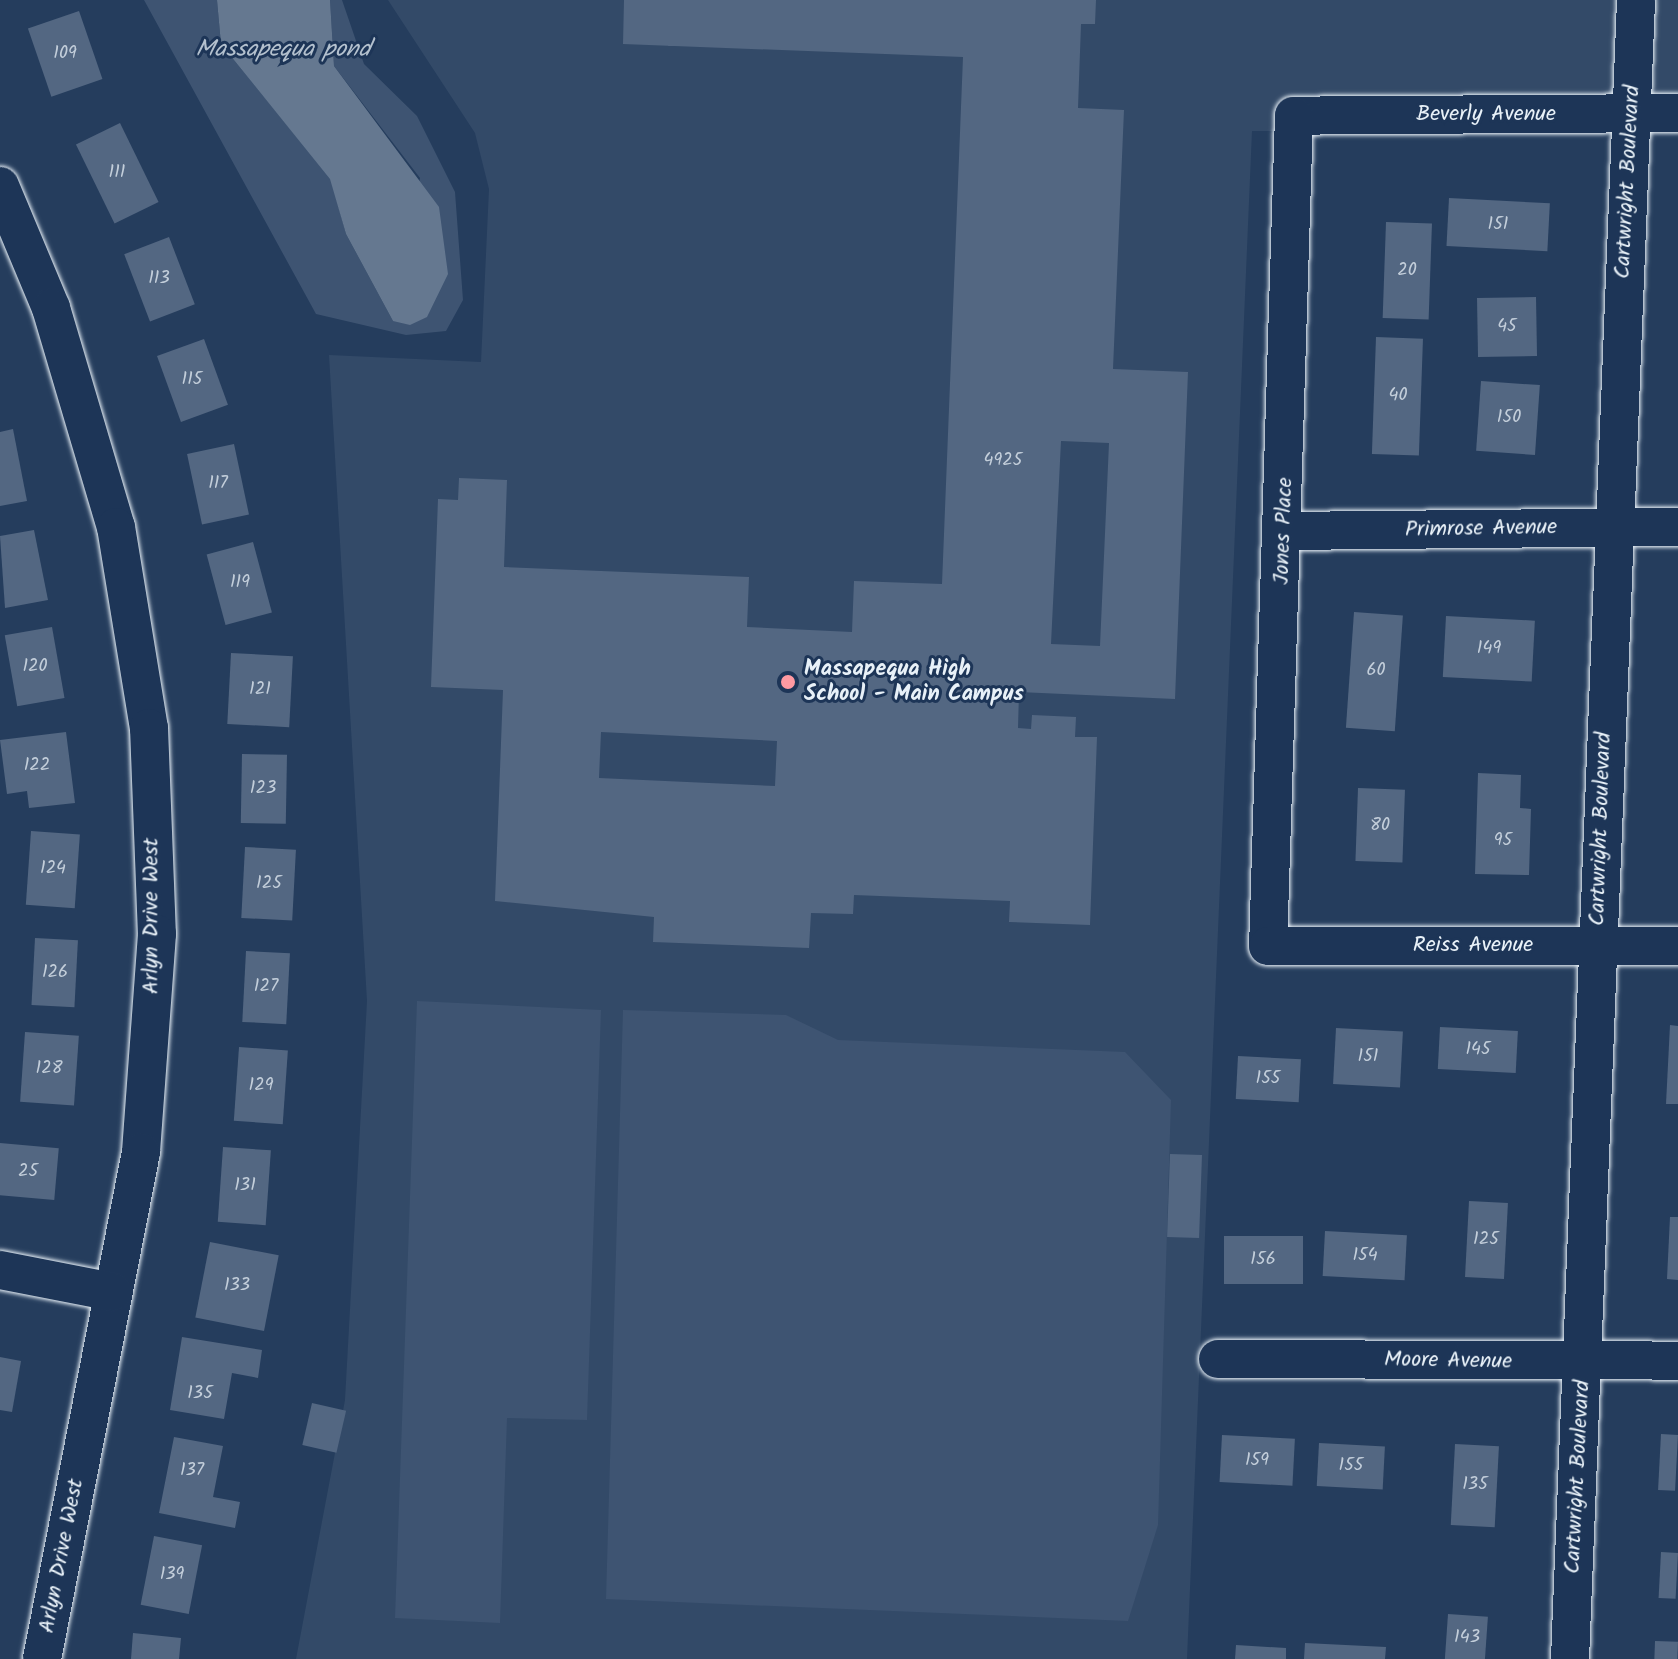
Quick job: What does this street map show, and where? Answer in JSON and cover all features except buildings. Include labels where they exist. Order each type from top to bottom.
[{"type":"street","name":"Cartwright Boulevard","points":[[1570,1659],[1612,527],[1636,0]]},
{"type":"street","name":"Beverly Avenue","points":[[1294,116],[1678,113]]},
{"type":"street","name":"Jones Place","points":[[1268,946],[1284,531],[1294,116]]},
{"type":"street","name":"Arlyn Drive West","points":[[0,186],[86,411],[116,527],[149,728],[157,934],[141,1152],[42,1659]]},
{"type":"street","name":"Primrose Avenue","points":[[1284,531],[1678,527]]},
{"type":"street","name":"Reiss Avenue","points":[[1268,946],[1678,946]]},
{"type":"street","points":[[0,1270],[113,1292]]},
{"type":"street","name":"Moore Avenue","points":[[1218,1359],[1678,1361]]},
{"type":"shaded area","points":[[144,0],[217,0],[221,44],[331,179],[346,234],[393,321],[420,178],[334,66],[330,0],[342,0],[364,64],[417,116],[455,192],[463,300],[446,331],[406,335],[316,314]]},
{"type":"shaded area","name":"Massapequa High School - Main Campus","points":[[388,0],[1678,0],[1678,131],[1252,131],[1187,1659],[296,1659],[345,1400],[367,1001],[329,355],[481,362],[489,189],[475,133]]},
{"type":"shaded area","points":[[417,1001],[601,1010],[587,1420],[507,1418],[500,1623],[395,1618]]},
{"type":"shaded area","points":[[623,1010],[786,1015],[838,1040],[1125,1052],[1171,1100],[1158,1525],[1128,1621],[606,1599]]},
{"type":"water","name":"Massapequa pond","points":[[217,0],[330,0],[334,66],[439,207],[448,274],[427,317],[410,325],[393,321],[346,234],[330,179],[221,44]]},
{"type":"place","name":"Massapequa High School - Main Campus","points":[[788,682]]}]
